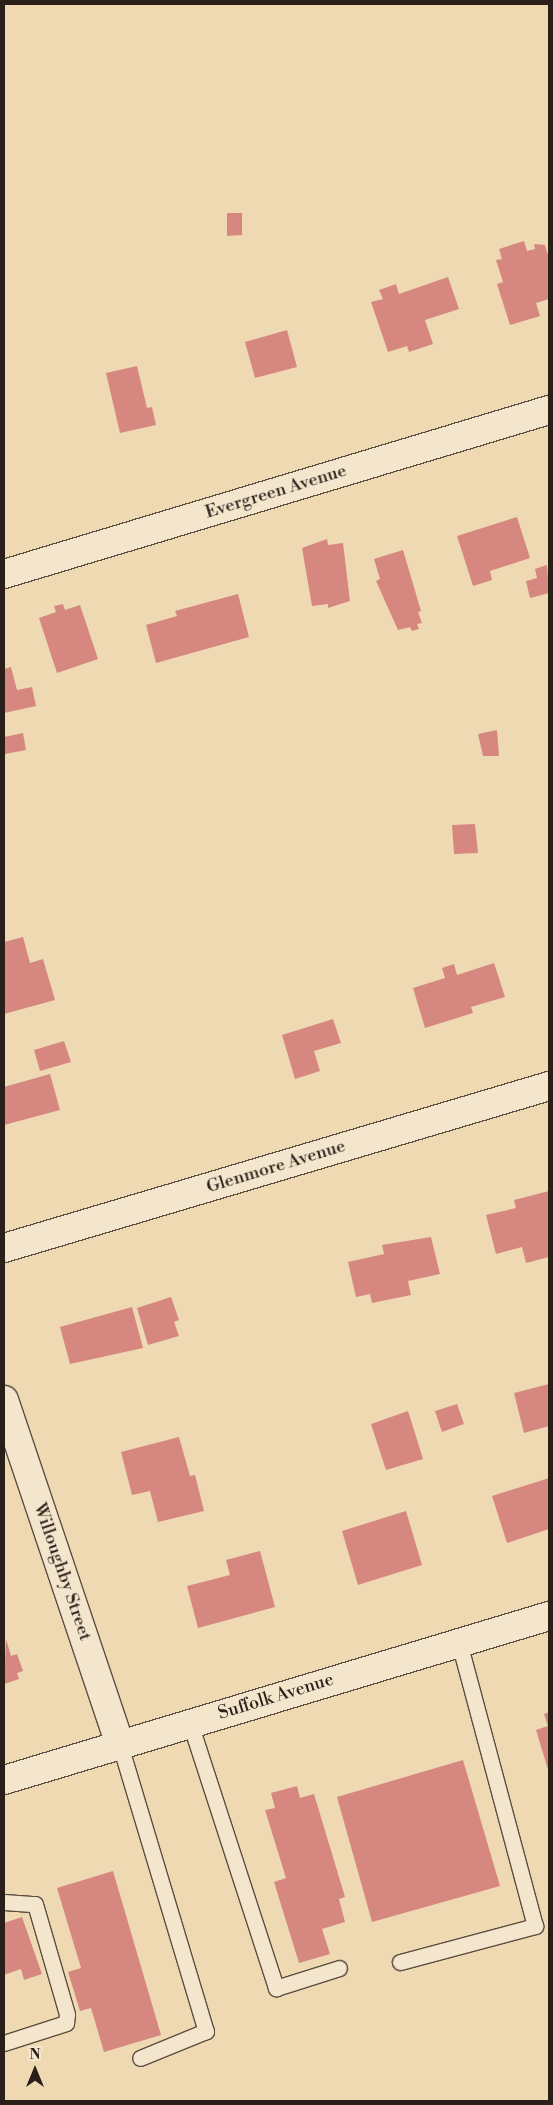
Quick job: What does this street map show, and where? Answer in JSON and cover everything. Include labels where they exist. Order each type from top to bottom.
[{"type":"street","name":"Evergreen Avenue","points":[[4,574],[549,410]]},
{"type":"street","name":"Glenmore Avenue","points":[[4,1248],[549,1086]]},
{"type":"street","name":"Willoughby Street","points":[[4,1400],[120,1744]]},
{"type":"street","name":"Suffolk Avenue","points":[[4,1780],[549,1616]]},
{"type":"lane","points":[[400,1962],[535,1926],[459,1642]]},
{"type":"lane","points":[[190,1723],[276,1988],[339,1968]]},
{"type":"lane","points":[[120,1744],[206,2031],[140,2058]]},
{"type":"lane","points":[[4,1902],[35,1904],[67,2014],[66,2023],[4,2043]]},
{"type":"building","points":[[227,213],[242,213],[242,235],[227,236]]},
{"type":"building","points":[[524,241],[527,251],[535,249],[534,244],[545,245],[549,259],[549,299],[536,303],[540,316],[510,325],[497,284],[503,282],[496,260],[502,259],[499,249]]},
{"type":"building","points":[[448,277],[459,309],[425,320],[433,344],[409,352],[407,346],[388,352],[371,302],[383,299],[379,290],[396,284],[399,294]]},
{"type":"building","points":[[287,330],[297,367],[255,378],[245,342]]},
{"type":"building","points":[[137,366],[147,408],[152,407],[156,425],[120,433],[106,373]]},
{"type":"building","points":[[517,517],[530,558],[490,571],[492,580],[473,586],[457,536]]},
{"type":"building","points":[[327,539],[328,545],[343,543],[350,601],[328,608],[328,604],[312,606],[302,548]]},
{"type":"building","points":[[403,550],[421,611],[418,612],[422,623],[417,624],[419,629],[412,631],[410,627],[398,630],[376,581],[380,579],[374,559]]},
{"type":"building","points":[[547,565],[549,593],[530,598],[526,581],[537,578],[535,569]]},
{"type":"building","points":[[238,594],[249,637],[156,663],[146,625],[177,616],[175,611]]},
{"type":"building","points":[[63,604],[65,610],[80,605],[98,659],[57,673],[39,618],[56,612],[54,606]]},
{"type":"building","points":[[11,667],[17,690],[32,687],[36,706],[4,713],[4,669]]},
{"type":"building","points":[[497,730],[499,756],[483,756],[478,734]]},
{"type":"building","points":[[23,733],[26,750],[5,754],[4,737]]},
{"type":"building","points":[[475,824],[478,853],[454,854],[452,825]]},
{"type":"building","points":[[23,937],[30,963],[43,959],[55,1000],[4,1014],[4,942]]},
{"type":"building","points":[[494,963],[505,997],[471,1007],[473,1013],[425,1028],[413,988],[445,978],[442,968],[454,964],[457,975]]},
{"type":"building","points":[[333,1019],[341,1043],[314,1051],[320,1071],[295,1079],[282,1035]]},
{"type":"building","points":[[64,1041],[71,1062],[40,1071],[34,1050]]},
{"type":"building","points":[[50,1074],[60,1110],[4,1125],[4,1087]]},
{"type":"building","points":[[549,1191],[549,1257],[526,1263],[522,1247],[496,1254],[486,1215],[516,1208],[514,1200]]},
{"type":"building","points":[[431,1237],[440,1274],[408,1281],[411,1295],[372,1303],[370,1294],[356,1297],[348,1262],[384,1254],[382,1245]]},
{"type":"building","points":[[171,1297],[179,1320],[174,1322],[179,1336],[148,1345],[137,1308]]},
{"type":"building","points":[[132,1307],[143,1348],[70,1364],[60,1327]]},
{"type":"building","points":[[549,1384],[549,1426],[524,1433],[514,1393]]},
{"type":"building","points":[[457,1404],[464,1424],[442,1432],[435,1411]]},
{"type":"building","points":[[408,1411],[423,1459],[386,1470],[371,1424]]},
{"type":"building","points":[[179,1437],[190,1476],[195,1475],[204,1511],[158,1522],[150,1491],[132,1495],[121,1452]]},
{"type":"building","points":[[549,1478],[549,1529],[507,1543],[492,1496]]},
{"type":"building","points":[[406,1511],[422,1565],[358,1585],[342,1531]]},
{"type":"building","points":[[260,1551],[275,1607],[198,1628],[187,1586],[230,1575],[226,1560]]},
{"type":"building","points":[[6,1639],[11,1656],[17,1654],[23,1671],[17,1673],[19,1679],[4,1684]]},
{"type":"building","points":[[549,1712],[549,1773],[536,1730],[548,1726],[544,1714]]},
{"type":"building","points":[[463,1760],[500,1886],[372,1922],[337,1797]]},
{"type":"building","points":[[297,1786],[300,1798],[314,1794],[345,1897],[339,1899],[345,1922],[322,1929],[330,1954],[299,1963],[274,1882],[286,1878],[265,1810],[275,1808],[271,1793]]},
{"type":"building","points":[[113,1871],[161,2035],[104,2052],[91,2008],[80,2011],[68,1972],[81,1968],[57,1888]]},
{"type":"building","points":[[22,1917],[42,1974],[24,1980],[21,1969],[4,1975],[4,1923]]}]
